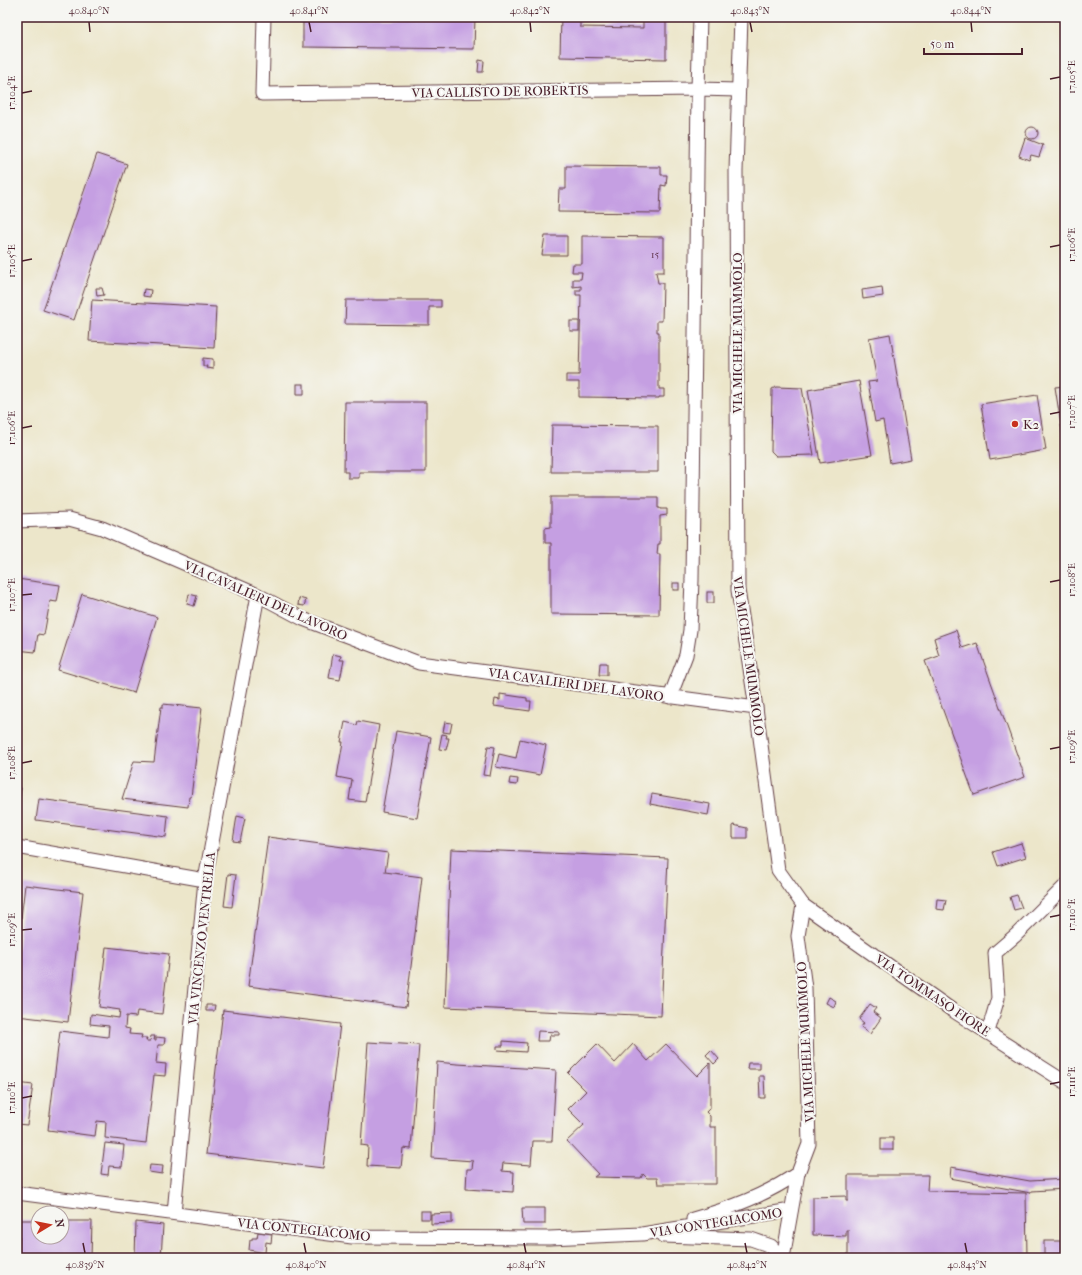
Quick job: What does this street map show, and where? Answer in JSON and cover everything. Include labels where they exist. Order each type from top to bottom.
[{"type":"street","name":"VIA CALLISTO DE ROBERTIS","points":[[264,17],[262,94],[698,89],[738,90]]},
{"type":"street","points":[[670,697],[686,655],[690,630],[700,17]]},
{"type":"street","name":"VIA MICHELE MUMMOLO","points":[[741,17],[736,171],[738,590],[778,870],[803,905],[798,936],[805,988],[809,1144],[798,1173],[782,1258]]},
{"type":"street","name":"VIA CAVALIERI DEL LAVORO","points":[[17,521],[69,519],[102,528],[258,595],[303,619],[419,663],[756,708]]},
{"type":"street","name":"VIA VINCENZO VENTRELLA","points":[[174,1213],[205,880],[258,595]]},
{"type":"street","points":[[17,848],[205,880]]},
{"type":"street","points":[[988,1032],[998,998],[995,954],[1065,886]]},
{"type":"street","name":"VIA TOMMASO FIORE","points":[[803,905],[952,1010],[1065,1082]]},
{"type":"street","name":"VIA CONTEGIACOMO","points":[[642,1234],[738,1205],[763,1194],[798,1173]]},
{"type":"street","name":"VIA CONTEGIACOMO","points":[[17,1193],[352,1237],[549,1238],[642,1234],[751,1239],[772,1246],[782,1258]]},
{"type":"street","name":"VIA CONTEGIACOMO","points":[[642,1234],[791,1210]]},
{"type":"building","points":[[303,17],[475,17],[474,49],[303,47]]},
{"type":"building","points":[[561,17],[580,17],[580,27],[643,28],[643,17],[666,17],[666,59],[560,57]]},
{"type":"building","points":[[479,60],[484,61],[483,72],[478,72]]},
{"type":"building","points":[[1034,127],[1037,128],[1037,138],[1030,139],[1027,138],[1026,131],[1027,128]]},
{"type":"building","points":[[1025,138],[1043,145],[1039,157],[1031,155],[1029,160],[1019,156]]},
{"type":"building","points":[[97,154],[127,164],[74,320],[43,310]]},
{"type":"building","points":[[566,166],[661,167],[661,175],[667,175],[666,186],[661,185],[660,213],[558,212],[559,189],[566,189]]},
{"type":"building","points":[[545,236],[567,236],[567,255],[542,255]]},
{"type":"building","points":[[582,236],[664,237],[664,272],[656,272],[658,283],[663,283],[662,321],[657,321],[657,332],[659,332],[659,389],[664,389],[664,397],[579,397],[579,382],[566,382],[566,375],[579,375],[581,295],[576,295],[576,290],[581,290],[581,286],[573,287],[573,279],[581,279],[582,272],[572,272],[573,264],[582,264]]},
{"type":"building","points":[[882,287],[883,296],[863,299],[862,290]]},
{"type":"building","points":[[96,288],[102,288],[104,295],[97,296]]},
{"type":"building","points":[[144,289],[151,290],[150,297],[143,296]]},
{"type":"building","points":[[92,300],[216,307],[214,348],[89,341]]},
{"type":"building","points":[[346,300],[441,300],[441,307],[429,307],[429,325],[345,324]]},
{"type":"building","points":[[570,321],[579,321],[579,331],[570,331]]},
{"type":"building","points":[[890,334],[911,459],[890,463],[883,420],[875,422],[868,382],[877,381],[869,338]]},
{"type":"building","points":[[203,358],[213,359],[213,369],[203,366]]},
{"type":"building","points":[[859,381],[872,455],[820,463],[808,390]]},
{"type":"building","points":[[297,384],[304,384],[304,394],[297,394]]},
{"type":"building","points":[[1065,386],[1065,444],[1064,444],[1055,387]]},
{"type":"building","points":[[776,387],[802,388],[814,455],[776,456],[771,451],[772,389]]},
{"type":"building","points":[[1037,395],[1046,450],[990,460],[981,404]]},
{"type":"building","points":[[345,402],[426,402],[426,472],[359,472],[359,478],[348,478],[348,472],[344,472]]},
{"type":"building","points":[[552,425],[658,426],[658,472],[551,472]]},
{"type":"building","points":[[551,497],[658,497],[658,508],[667,509],[667,515],[660,516],[660,544],[658,544],[657,554],[660,554],[659,615],[551,614],[551,543],[545,543],[545,528],[551,527]]},
{"type":"building","points":[[17,579],[60,585],[57,602],[50,601],[44,635],[38,634],[35,652],[17,650]]},
{"type":"building","points":[[673,583],[679,583],[679,590],[673,590]]},
{"type":"building","points":[[707,592],[714,592],[714,603],[707,603]]},
{"type":"building","points":[[82,594],[157,617],[134,693],[58,670]]},
{"type":"building","points":[[189,594],[197,596],[194,606],[187,604]]},
{"type":"building","points":[[299,598],[306,600],[304,606],[298,605]]},
{"type":"building","points":[[956,630],[962,648],[977,643],[1025,777],[974,795],[925,661],[939,656],[934,638]]},
{"type":"building","points":[[333,654],[341,656],[340,660],[344,660],[340,680],[329,678]]},
{"type":"building","points":[[600,663],[607,663],[607,675],[599,675]]},
{"type":"building","points":[[500,694],[527,698],[527,701],[531,701],[530,711],[494,706],[495,699],[500,700]]},
{"type":"building","points":[[163,704],[202,708],[191,797],[189,797],[188,807],[122,799],[134,761],[154,762],[161,707],[163,707]]},
{"type":"building","points":[[358,721],[379,725],[365,802],[349,800],[352,780],[337,777],[345,722],[357,725]]},
{"type":"building","points":[[445,722],[452,723],[450,733],[443,732]]},
{"type":"building","points":[[396,731],[431,737],[417,818],[382,812]]},
{"type":"building","points":[[442,734],[447,735],[446,738],[449,738],[446,750],[439,749]]},
{"type":"building","points":[[520,739],[546,745],[540,775],[496,767],[499,754],[516,758]]},
{"type":"building","points":[[488,746],[495,747],[490,776],[483,775]]},
{"type":"building","points":[[510,778],[518,779],[517,785],[509,784]]},
{"type":"building","points":[[17,787],[21,788],[18,807],[17,807]]},
{"type":"building","points":[[652,794],[710,804],[708,815],[650,804]]},
{"type":"building","points":[[39,799],[168,816],[166,837],[36,820]]},
{"type":"building","points":[[237,816],[245,818],[240,842],[233,841]]},
{"type":"building","points":[[733,825],[747,828],[747,838],[733,838]]},
{"type":"building","points":[[268,837],[388,853],[385,872],[422,877],[406,1007],[248,986]]},
{"type":"building","points":[[1021,843],[1026,857],[998,866],[993,852]]},
{"type":"building","points":[[451,849],[668,858],[661,1016],[445,1007]]},
{"type":"building","points":[[228,874],[236,875],[232,907],[224,906]]},
{"type":"building","points":[[25,885],[83,892],[68,1022],[17,1016],[17,953]]},
{"type":"building","points":[[1017,895],[1022,908],[1014,910],[1010,897]]},
{"type":"building","points":[[937,899],[946,900],[944,910],[936,909]]},
{"type":"building","points":[[106,947],[169,954],[162,1014],[137,1011],[136,1017],[126,1016],[125,1028],[130,1029],[129,1034],[142,1035],[141,1038],[147,1038],[146,1041],[150,1041],[151,1036],[155,1036],[154,1040],[156,1040],[156,1037],[165,1038],[164,1045],[158,1045],[156,1063],[166,1064],[165,1076],[154,1075],[146,1143],[105,1138],[106,1122],[97,1121],[95,1136],[48,1130],[60,1031],[108,1037],[109,1026],[90,1024],[91,1014],[119,1018],[120,1010],[99,1007]]},
{"type":"building","points":[[829,997],[836,1001],[834,1007],[826,1003]]},
{"type":"building","points":[[870,1004],[876,1008],[873,1012],[881,1018],[870,1034],[861,1027],[864,1023],[859,1019]]},
{"type":"building","points":[[206,1005],[215,1005],[214,1011],[206,1011]]},
{"type":"building","points":[[223,1010],[340,1024],[323,1168],[206,1154]]},
{"type":"building","points":[[538,1031],[559,1032],[559,1035],[550,1035],[549,1041],[537,1041]]},
{"type":"building","points":[[503,1041],[527,1043],[526,1052],[497,1050],[497,1046],[503,1046]]},
{"type":"building","points":[[368,1042],[419,1045],[411,1149],[403,1148],[401,1168],[367,1166],[368,1146],[361,1145]]},
{"type":"building","points":[[597,1044],[615,1063],[633,1044],[648,1061],[666,1044],[697,1076],[710,1063],[710,1108],[706,1112],[710,1116],[710,1127],[716,1127],[716,1184],[658,1184],[657,1178],[647,1178],[643,1174],[641,1178],[594,1177],[598,1174],[567,1141],[584,1125],[568,1109],[586,1091],[568,1073]]},
{"type":"building","points":[[711,1050],[719,1059],[714,1064],[706,1055]]},
{"type":"building","points":[[437,1062],[556,1070],[552,1141],[533,1141],[531,1165],[503,1163],[502,1171],[514,1172],[513,1192],[466,1189],[467,1169],[472,1169],[473,1161],[432,1158]]},
{"type":"building","points":[[748,1063],[760,1063],[760,1069],[747,1069]]},
{"type":"building","points":[[759,1076],[764,1076],[765,1098],[760,1098]]},
{"type":"building","points":[[17,1083],[33,1085],[27,1125],[17,1124]]},
{"type":"building","points":[[881,1138],[893,1138],[893,1150],[881,1150]]},
{"type":"building","points":[[105,1143],[124,1145],[122,1167],[109,1166],[108,1175],[101,1174]]},
{"type":"building","points":[[150,1165],[163,1166],[162,1174],[149,1172]]},
{"type":"building","points":[[951,1167],[1030,1181],[1065,1179],[1065,1189],[1032,1191],[1031,1193],[950,1178]]},
{"type":"building","points":[[848,1175],[928,1175],[927,1191],[1026,1193],[1027,1258],[948,1258],[948,1256],[930,1256],[930,1258],[848,1258],[848,1230],[846,1230],[846,1236],[813,1235],[813,1197],[846,1196],[846,1201],[848,1201]]},
{"type":"building","points":[[522,1208],[545,1208],[545,1224],[523,1224]]},
{"type":"building","points":[[421,1211],[430,1211],[430,1219],[421,1219]]},
{"type":"building","points":[[452,1213],[452,1223],[431,1224],[431,1214]]},
{"type":"building","points":[[20,1220],[30,1220],[30,1245],[70,1245],[70,1221],[92,1221],[91,1258],[17,1258],[17,1254],[19,1254]]},
{"type":"building","points":[[136,1222],[163,1225],[161,1258],[135,1258]]},
{"type":"building","points":[[258,1232],[272,1234],[271,1243],[266,1242],[265,1253],[249,1250],[250,1240],[252,1240],[252,1238],[257,1238]]},
{"type":"building","points":[[1044,1241],[1065,1241],[1065,1258],[1044,1258]]},
{"type":"place","name":"K2","points":[[1015,424]]}]
